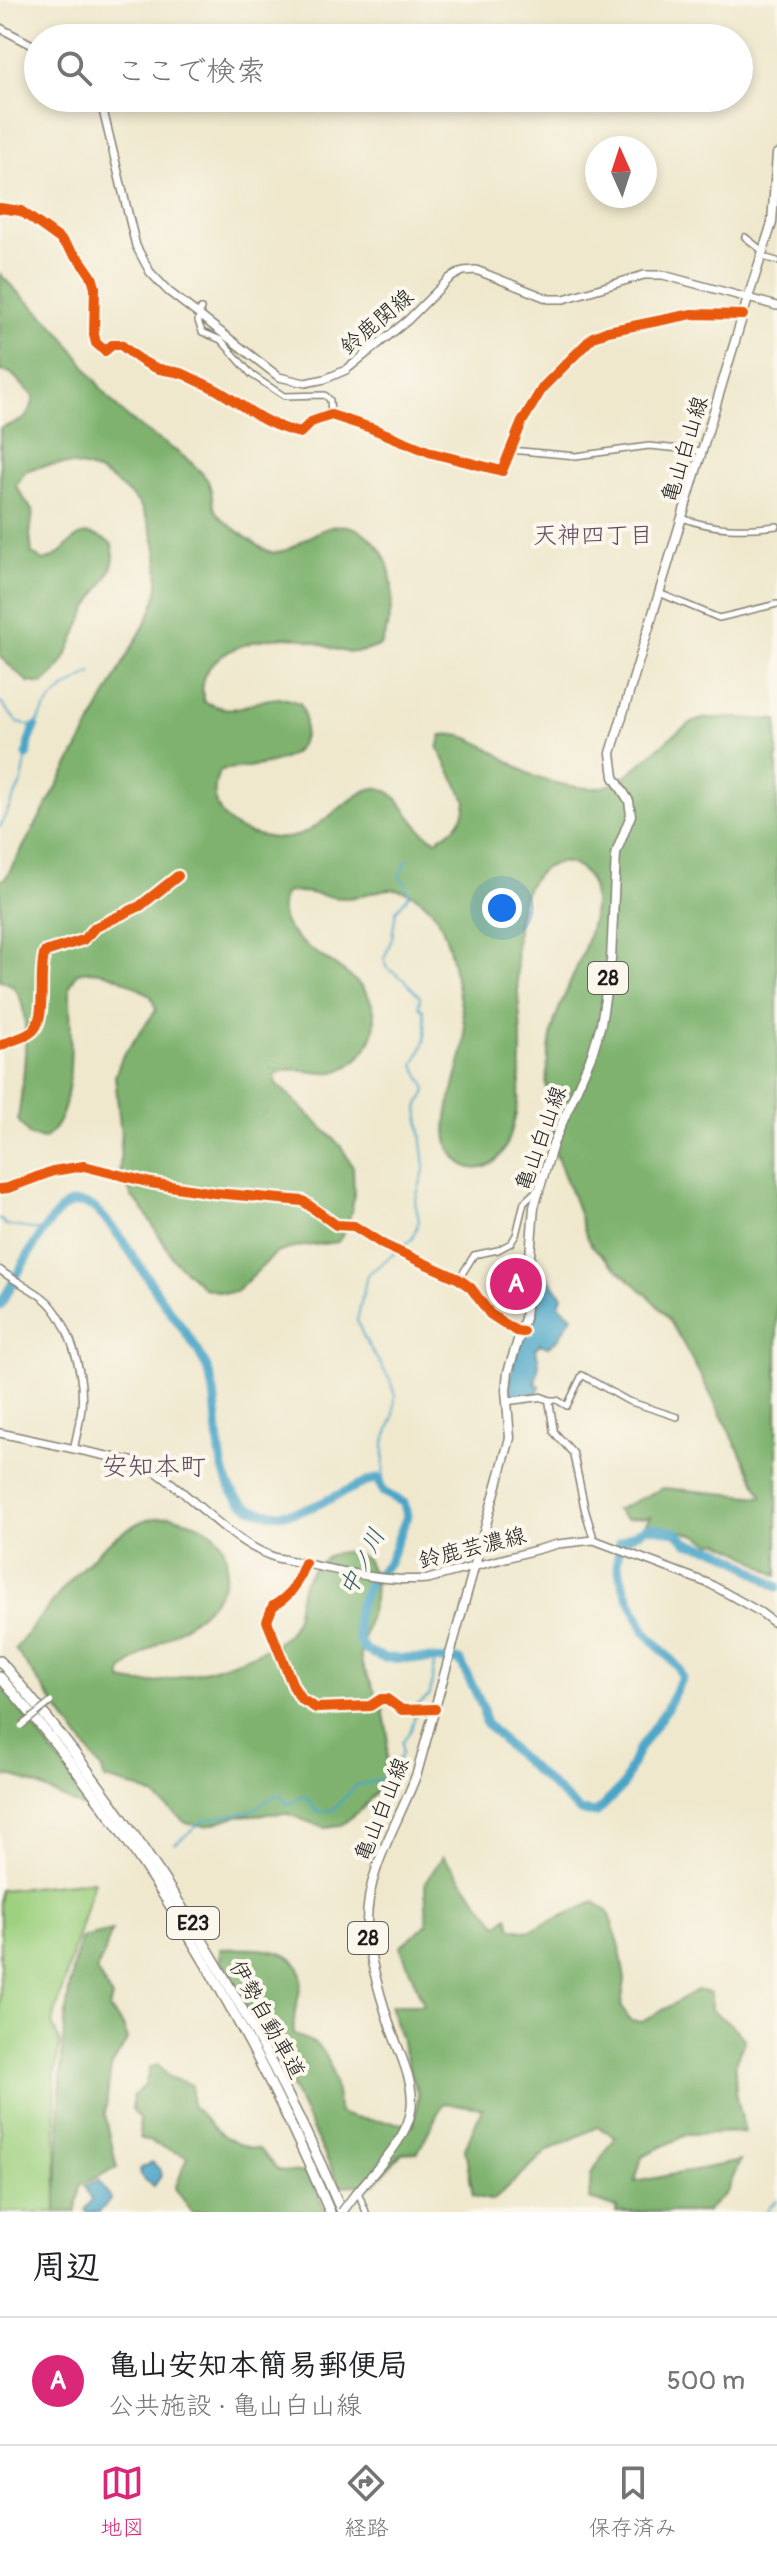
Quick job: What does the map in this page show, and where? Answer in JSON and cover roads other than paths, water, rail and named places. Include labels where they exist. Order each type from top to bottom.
[{"type":"highway","name":"伊勢自動車道","points":[[0,1661],[93,1776],[193,1923],[280,2077],[342,2212]]},
{"type":"highway","name":"伊勢自動車道","points":[[0,1677],[104,1810],[186,1932],[271,2083],[330,2212]]},
{"type":"main road","points":[[0,28],[24,41]]},
{"type":"main road","name":"鈴鹿関線","points":[[103,112],[136,246],[150,272],[279,377],[305,383],[346,370],[408,320],[450,278],[463,271],[476,270],[549,299],[564,299],[644,275],[663,275],[777,306]]},
{"type":"main road","name":"亀山白山線","points":[[342,2212],[401,2136],[412,2110],[412,2089],[369,1944],[367,1919],[376,1868],[406,1803],[510,1438],[506,1390],[508,1372],[523,1332],[534,1207],[553,1144],[592,1054],[601,1024],[613,937],[616,853],[631,815],[629,801],[614,777],[611,753],[748,298],[773,237],[777,154]]},
{"type":"main road","name":"鈴鹿芸濃線","points":[[0,1433],[144,1464],[161,1474],[256,1550],[277,1558],[388,1579],[428,1579],[558,1544],[594,1540],[710,1584],[777,1625]]},
{"type":"street","points":[[0,208],[25,213],[60,239],[81,261],[94,282],[95,340],[105,351],[112,345],[121,345],[136,358],[157,368],[186,374],[199,384],[221,392],[261,420],[293,431],[300,433],[311,422],[331,415],[432,453],[495,470],[502,471],[522,422],[543,387],[596,335],[692,314],[743,315]]},
{"type":"street","points":[[745,237],[764,255],[777,261]]},
{"type":"street","points":[[200,311],[202,332],[221,340],[263,384],[284,396],[325,395],[330,400],[331,415]]},
{"type":"street","points":[[510,450],[576,456],[649,446],[702,451]]},
{"type":"street","points":[[681,518],[734,530],[777,526]]},
{"type":"street","points":[[658,593],[719,618],[777,604]]},
{"type":"street","points":[[0,1046],[37,1028],[41,1017],[45,952],[83,940],[96,927],[140,906],[178,876]]},
{"type":"street","points":[[0,1189],[53,1171],[84,1166],[151,1183],[214,1193],[303,1201],[336,1225],[354,1226],[425,1265],[459,1279],[471,1288],[490,1314],[516,1331],[523,1332]]},
{"type":"street","points":[[459,1279],[474,1255],[498,1250],[511,1243],[524,1202],[540,1187]]},
{"type":"street","points":[[0,1270],[55,1310],[67,1333],[82,1389],[74,1448]]},
{"type":"street","points":[[509,1401],[541,1397],[567,1406],[582,1375],[624,1399],[677,1417]]},
{"type":"street","points":[[549,1400],[554,1432],[574,1457],[594,1540]]},
{"type":"street","points":[[305,1563],[292,1591],[285,1600],[273,1606],[267,1621],[289,1678],[301,1699],[323,1709],[370,1706],[387,1699],[402,1710],[435,1709]]},
{"type":"street","points":[[21,1726],[51,1702]]},
{"type":"street","points":[[356,2194],[366,2212]]},
{"type":"water","points":[[544,1272],[562,1296],[559,1305],[572,1316],[559,1338],[548,1347],[540,1344],[536,1349],[539,1364],[535,1383],[540,1386],[537,1393],[513,1397],[510,1386],[514,1364],[525,1329],[536,1314],[540,1275]]},
{"type":"water","points":[[152,2162],[160,2170],[161,2176],[154,2186],[139,2172]]},
{"type":"water","points":[[99,2180],[111,2199],[99,2212],[87,2212],[85,2210],[92,2200],[85,2186]]},
{"type":"waterway","points":[[0,702],[18,723],[35,727],[58,694],[91,673]]},
{"type":"waterway","points":[[27,755],[35,727]]},
{"type":"waterway","points":[[0,827],[22,781],[27,755]]},
{"type":"waterway","points":[[383,1492],[384,1443],[394,1416],[395,1396],[390,1380],[357,1321],[367,1275],[412,1239],[419,1221],[415,1202],[425,1167],[418,1107],[426,1091],[414,1065],[425,1039],[423,1010],[419,1007],[420,997],[405,980],[387,968],[384,959],[392,938],[396,911],[409,895],[399,875],[408,859]]},
{"type":"waterway","name":"中ノ川","points":[[0,1306],[31,1251],[59,1212],[74,1203],[93,1207],[122,1240],[205,1363],[214,1390],[224,1473],[232,1491],[244,1504],[262,1512],[278,1514],[308,1509],[378,1478],[383,1492],[404,1503],[407,1516],[389,1562],[369,1583],[358,1609],[359,1640],[365,1650],[384,1658],[460,1660],[483,1708],[485,1722],[580,1811],[596,1813],[623,1786],[637,1752],[666,1710],[682,1677],[679,1668],[645,1632],[624,1588],[617,1562],[620,1542],[648,1527],[676,1532],[687,1543],[718,1550],[739,1561],[777,1587]]},
{"type":"waterway","points":[[0,1219],[6,1225],[44,1231]]},
{"type":"waterway","points":[[416,1706],[430,1695],[435,1659]]},
{"type":"waterway","points":[[175,1844],[204,1820],[251,1811],[278,1794],[287,1805],[305,1796],[318,1812],[333,1810],[357,1785],[386,1779],[402,1754],[402,1742],[411,1730],[415,1714]]},
{"type":"waterway","points":[[767,2212],[777,2200]]},
{"type":"place","name":"亀山安知本簡易郵便局","points":[[516,1284]]},
{"type":"district","name":"天神四丁目","points":[[593,535]]},
{"type":"district","name":"安知本町","points":[[154,1466]]}]
